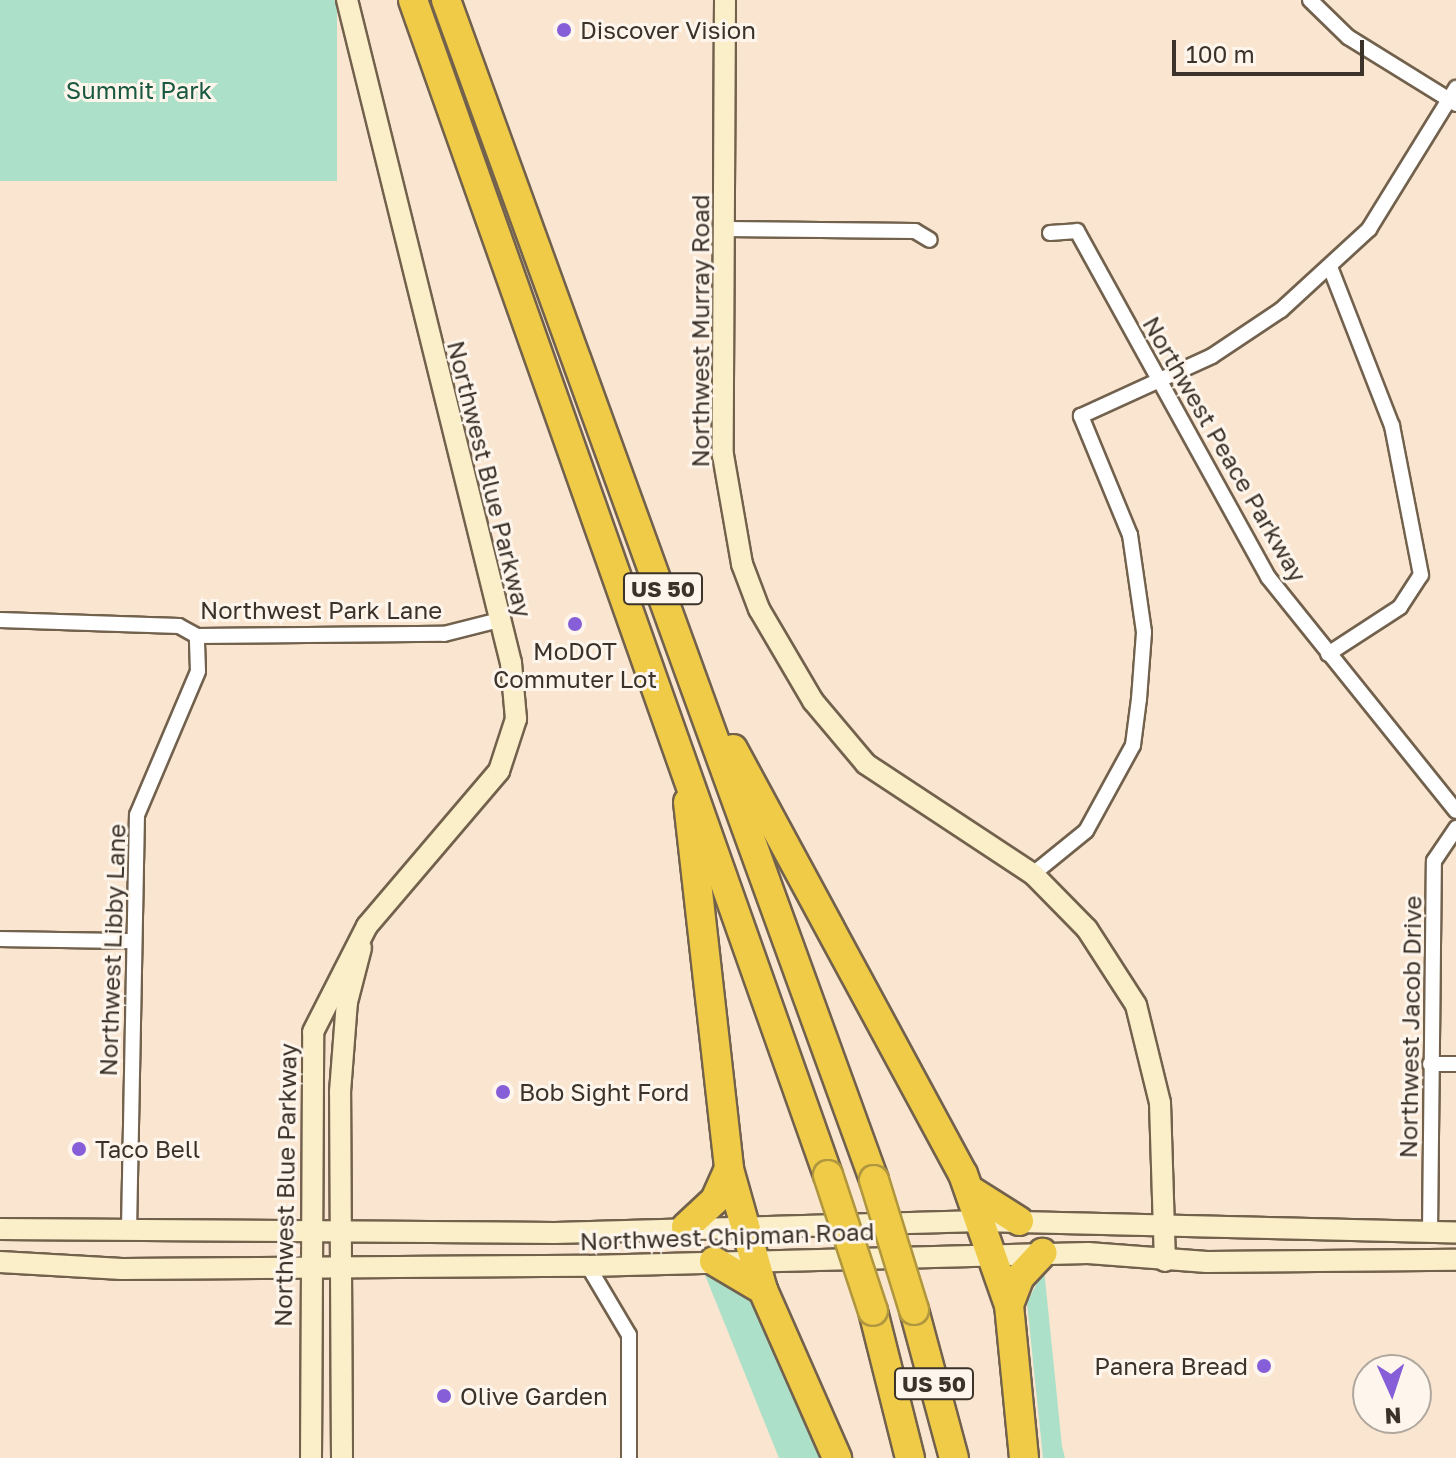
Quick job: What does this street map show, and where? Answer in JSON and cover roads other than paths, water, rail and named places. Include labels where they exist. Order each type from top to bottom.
[{"type":"highway","name":"US 50","points":[[413,0],[679,743],[828,1175],[873,1311],[910,1458]]},
{"type":"highway","name":"US 50","points":[[446,0],[703,696],[874,1180],[914,1310],[954,1458]]},
{"type":"highway","points":[[703,696],[968,1188],[1009,1305],[1024,1458]]},
{"type":"highway","points":[[679,743],[729,1169],[757,1259],[763,1290],[837,1458]]},
{"type":"highway","points":[[686,1227],[715,1200],[729,1169]]},
{"type":"highway","points":[[968,1188],[1019,1221]]},
{"type":"highway","points":[[1009,1305],[1020,1277],[1042,1253]]},
{"type":"highway","points":[[714,1261],[763,1290]]},
{"type":"street","name":"Northwest Blue Parkway","points":[[311,1458],[308,1228],[313,1032],[367,926],[499,771],[516,719],[499,620],[347,0]]},
{"type":"street","name":"Northwest Murray Road","points":[[725,0],[723,455],[742,564],[759,609],[813,701],[866,764],[1033,874],[1087,929],[1136,1005],[1160,1103],[1165,1261]]},
{"type":"street","points":[[1033,874],[1086,831],[1133,745],[1139,699],[1144,632],[1130,535],[1081,416],[1161,383],[1281,310],[1330,267],[1411,172],[1454,98],[1348,37],[1310,0]]},
{"type":"street","points":[[726,229],[915,231],[930,240]]},
{"type":"street","name":"Northwest Peace Parkway","points":[[1050,233],[1077,231],[1268,577],[1456,811]]},
{"type":"street","points":[[1328,654],[1400,607],[1421,575],[1392,426],[1330,267]]},
{"type":"street","name":"Northwest Park Lane","points":[[0,620],[179,626],[197,636],[444,634],[499,620]]},
{"type":"street","name":"Northwest Libby Lane","points":[[129,1230],[132,941],[137,815],[198,671],[197,636]]},
{"type":"street","name":"Northwest Jacob Drive","points":[[1430,1233],[1434,861],[1456,828]]},
{"type":"street","name":"Northwest Blue Parkway","points":[[342,1458],[342,1044],[367,926]]},
{"type":"street","points":[[0,939],[132,941]]},
{"type":"street","points":[[1430,1064],[1456,1064]]},
{"type":"street","name":"Northwest Chipman Road","points":[[0,1229],[686,1227],[1019,1221],[1164,1228],[1456,1233]]},
{"type":"street","points":[[1382,1260],[1417,1247],[1430,1233]]},
{"type":"street","name":"Northwest Chipman Road","points":[[0,1262],[308,1268],[588,1266],[1042,1253],[1165,1261],[1456,1260]]},
{"type":"street","points":[[588,1266],[629,1335],[629,1458]]},
{"type":"place","name":"Discover Vision","points":[[564,30]]},
{"type":"place","name":"MoDOT Commuter Lot","points":[[575,624]]},
{"type":"place","name":"Bob Sight Ford","points":[[503,1092]]},
{"type":"place","name":"Taco Bell","points":[[79,1149]]},
{"type":"place","name":"Panera Bread","points":[[1264,1366]]},
{"type":"place","name":"Olive Garden","points":[[444,1396]]},
{"type":"park label","name":"Summit Park","points":[[139,90]]}]
